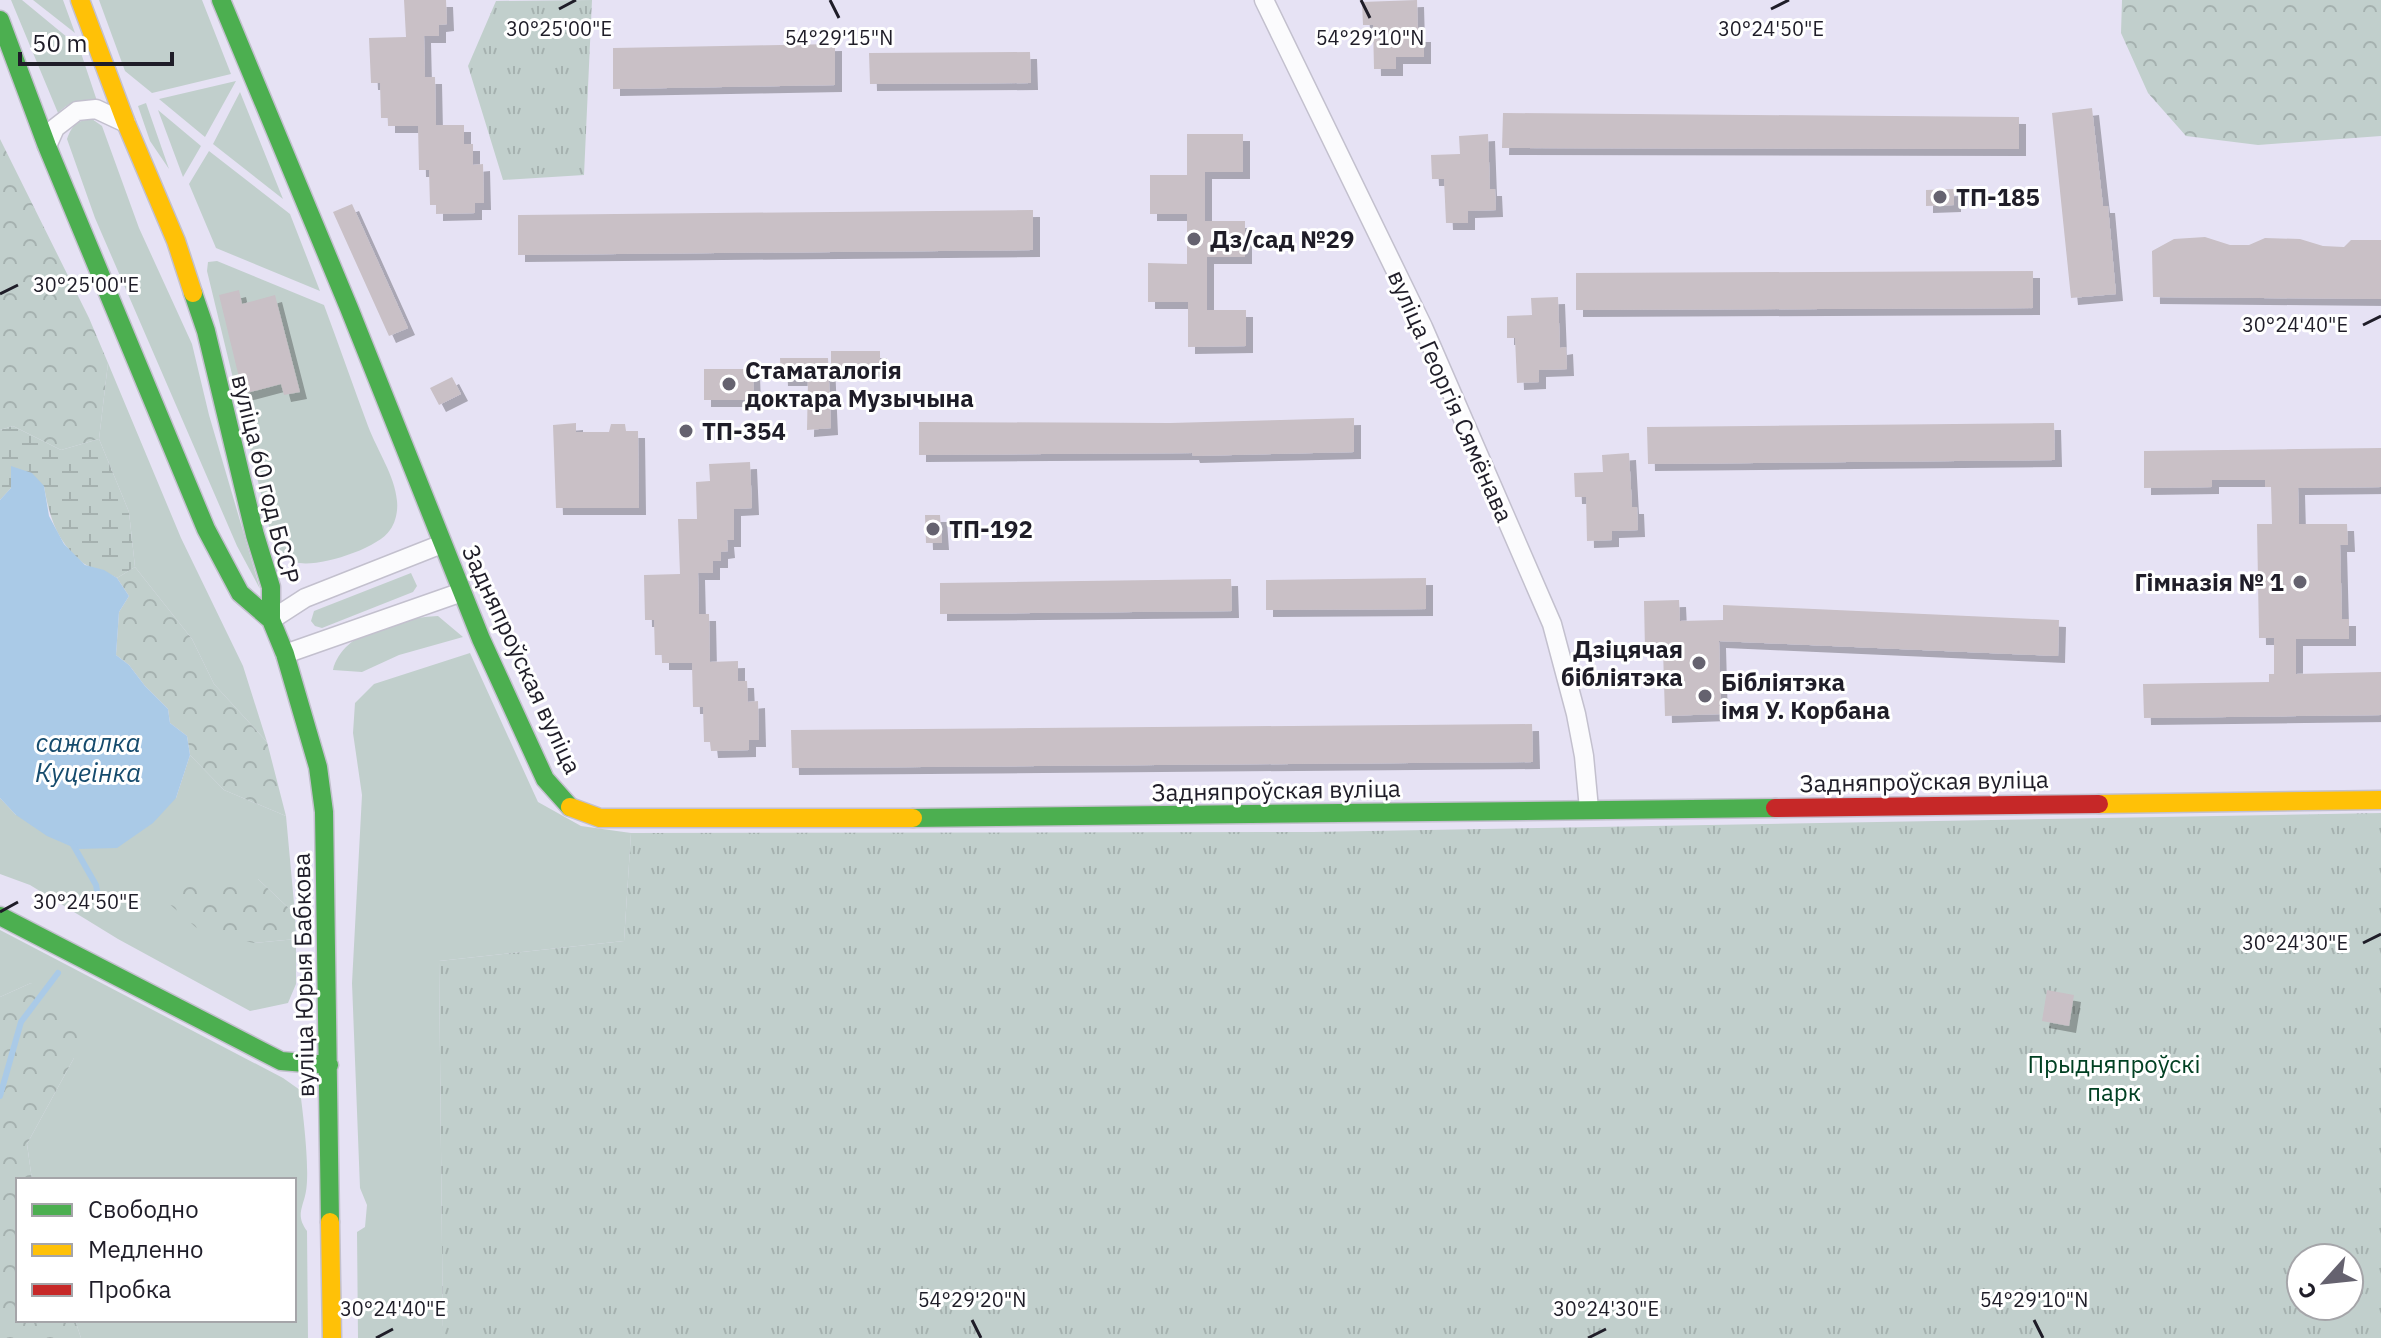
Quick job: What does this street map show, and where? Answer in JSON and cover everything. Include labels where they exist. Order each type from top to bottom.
[{"type":"street","name":"вуліца 60 год БССР","points":[[80,0],[126,123],[176,241],[206,331],[255,535],[271,587],[271,620]]},
{"type":"street","name":"Задняпроўская вуліца","points":[[221,0],[349,308],[442,544],[545,779],[568,806],[600,818],[771,820],[1309,815],[2381,800]]},
{"type":"street","name":"вуліца Георгія Сямёнава","points":[[1264,0],[1423,327],[1552,624],[1576,714],[1589,809]]},
{"type":"street","name":"вуліца 60 год БССР","points":[[0,20],[47,146],[206,529],[240,593],[271,620]]},
{"type":"street","points":[[47,146],[55,128],[77,111],[96,109],[126,123]]},
{"type":"street","points":[[271,620],[305,598],[442,544]]},
{"type":"street","points":[[285,654],[462,592]]},
{"type":"street","name":"вуліца Юрыя Бабкова","points":[[271,620],[285,654],[318,767],[324,812],[332,1338]]},
{"type":"street","points":[[0,916],[281,1061],[329,1065]]},
{"type":"green space","points":[[11,0],[22,0],[79,47],[97,101],[76,102],[58,113]]},
{"type":"green space","points":[[33,0],[63,0],[75,33]]},
{"type":"green space","points":[[99,0],[202,0],[231,74],[152,93],[125,71]]},
{"type":"green space","points":[[592,0],[584,175],[503,180],[468,66],[496,1]]},
{"type":"green space","points":[[2122,0],[2381,0],[2381,136],[2258,145],[2186,136],[2148,93],[2121,33]]},
{"type":"green space","points":[[236,81],[205,137],[159,99]]},
{"type":"green space","points":[[240,92],[283,199],[213,144]]},
{"type":"green space","points":[[146,103],[169,169],[150,141],[138,106]]},
{"type":"green space","points":[[158,110],[201,146],[183,177]]},
{"type":"green space","points":[[92,119],[102,126],[139,228],[192,344],[209,415],[260,589],[237,546],[95,218],[67,139],[76,124]]},
{"type":"green space","points":[[0,139],[89,318],[108,363],[99,439],[61,450],[13,426],[0,430]]},
{"type":"green space","points":[[209,151],[290,214],[320,291],[216,248],[189,184]]},
{"type":"green space","points":[[217,261],[324,305],[368,426],[396,492],[394,523],[373,544],[346,556],[304,563],[287,558],[271,535],[207,271],[208,262]]},
{"type":"green space","points":[[108,363],[181,538],[243,666],[267,742],[214,684],[192,639],[135,567],[129,512],[99,439]]},
{"type":"green space","points":[[13,426],[61,450],[99,439],[129,512],[135,567],[117,578],[87,565],[74,555],[56,528],[44,486],[11,488],[0,500],[0,430]]},
{"type":"green space","points":[[135,567],[192,639],[214,684],[267,742],[286,816],[224,790],[190,755],[187,736],[170,723],[168,709],[129,665],[116,655],[119,612],[129,596],[117,578]]},
{"type":"green space","points":[[411,573],[417,586],[413,592],[322,628],[311,621],[314,611]]},
{"type":"green space","points":[[438,616],[463,637],[399,655],[362,672],[333,670],[348,645],[361,636],[391,623]]},
{"type":"green space","points":[[470,653],[538,802],[581,826],[631,833],[624,941],[439,961],[443,1338],[358,1338],[357,1232],[365,1227],[367,1205],[360,1188],[352,983],[362,795],[353,733],[355,703],[374,684]]},
{"type":"green space","points":[[190,755],[224,790],[286,816],[295,914],[258,879],[254,943],[296,939],[296,984],[288,1003],[250,1011],[118,939],[30,885],[0,874],[0,798],[16,815],[176,798]]},
{"type":"green space","name":"Прыдняпроўскі парк","points":[[2381,813],[2381,1338],[443,1338],[439,961],[624,941],[631,833],[1313,832]]},
{"type":"green space","points":[[200,879],[258,879],[295,914],[296,939],[254,943],[200,931],[166,901]]},
{"type":"green space","points":[[0,930],[283,1078],[300,1090],[307,1160],[307,1186],[301,1214],[307,1231],[308,1338],[81,1338],[76,1322],[296,1322],[296,1178],[32,1178],[27,1144],[74,1058],[31,983],[0,997]]},
{"type":"green space","points":[[31,983],[81,1025],[74,1058],[27,1144],[32,1178],[16,1178],[16,1322],[76,1322],[81,1338],[0,1338],[0,997]]},
{"type":"water","name":"сажалка Куцеінка","points":[[11,466],[32,473],[44,486],[49,516],[64,544],[85,565],[104,570],[117,578],[129,596],[119,612],[116,655],[129,665],[168,709],[170,723],[187,736],[190,755],[176,798],[153,823],[117,848],[77,849],[47,836],[16,815],[0,798],[0,500],[11,488]]},
{"type":"building","points":[[404,0],[446,0],[447,24],[439,25],[439,36],[424,36],[425,77],[435,77],[436,125],[464,125],[464,144],[473,144],[473,165],[483,164],[484,203],[475,203],[475,213],[436,214],[436,205],[430,205],[429,170],[419,170],[418,126],[388,126],[388,118],[381,118],[380,83],[371,83],[369,38],[406,37]]},
{"type":"building","points":[[1417,0],[1418,35],[1424,35],[1424,57],[1396,57],[1396,69],[1374,69],[1373,25],[1363,25],[1362,2]]},
{"type":"building","points":[[835,44],[835,85],[613,89],[613,48]]},
{"type":"building","points":[[1030,52],[1031,83],[870,84],[869,53]]},
{"type":"building","points":[[2092,108],[2103,206],[2108,206],[2116,294],[2071,298],[2052,113]]},
{"type":"building","points":[[1503,113],[2019,117],[2019,149],[1502,148]]},
{"type":"building","points":[[1187,134],[1243,134],[1243,172],[1205,172],[1205,221],[1245,221],[1245,257],[1207,257],[1207,310],[1246,310],[1246,346],[1188,347],[1188,302],[1148,302],[1148,263],[1187,264],[1187,214],[1150,214],[1150,175],[1187,175]]},
{"type":"building","points":[[1488,134],[1490,189],[1495,189],[1496,210],[1468,211],[1468,223],[1446,223],[1444,179],[1432,179],[1431,155],[1460,154],[1459,136]]},
{"type":"building","name":"ТП-185","points":[[1954,189],[1954,205],[1926,206],[1926,190]]},
{"type":"building","points":[[352,204],[408,328],[389,336],[333,212]]},
{"type":"building","points":[[1033,210],[1033,250],[518,255],[518,215]]},
{"type":"building","points":[[2205,237],[2230,245],[2249,245],[2265,238],[2300,239],[2323,246],[2344,247],[2351,240],[2381,240],[2381,299],[2153,297],[2152,251],[2174,239]]},
{"type":"building","points":[[2033,271],[2033,308],[1576,310],[1576,273]]},
{"type":"building","points":[[239,290],[242,304],[275,295],[300,392],[284,395],[281,384],[243,394],[219,295]]},
{"type":"building","points":[[1558,297],[1560,348],[1566,347],[1567,369],[1539,370],[1539,382],[1517,383],[1515,338],[1507,338],[1507,316],[1532,315],[1531,298]]},
{"type":"building","points":[[831,351],[880,351],[880,370],[831,370]]},
{"type":"building","points":[[780,358],[828,358],[831,428],[807,430],[808,379],[781,379]]},
{"type":"building","name":"Стаматалогія доктара Музычына","points":[[704,369],[753,369],[754,400],[704,400]]},
{"type":"building","points":[[452,377],[461,394],[439,405],[430,388]]},
{"type":"building","points":[[1354,418],[1354,452],[1193,456],[1192,453],[919,455],[919,422],[1170,423]]},
{"type":"building","points":[[576,423],[576,432],[609,432],[611,424],[625,424],[626,431],[638,431],[639,508],[556,508],[553,425]]},
{"type":"building","points":[[2054,423],[2055,460],[1648,464],[1647,427]]},
{"type":"building","name":"Гімназія № 1","points":[[2381,448],[2381,487],[2298,488],[2299,524],[2347,524],[2348,545],[2340,545],[2342,619],[2349,619],[2349,639],[2296,639],[2296,674],[2381,672],[2381,715],[2144,718],[2143,684],[2269,682],[2269,674],[2274,674],[2274,638],[2259,638],[2257,524],[2272,524],[2271,487],[2265,487],[2265,480],[2212,480],[2212,487],[2144,488],[2144,451]]},
{"type":"building","points":[[1629,453],[1632,507],[1637,507],[1638,530],[1612,531],[1612,540],[1587,541],[1586,497],[1575,497],[1574,473],[1603,472],[1602,455]]},
{"type":"building","points":[[750,462],[752,508],[734,509],[734,540],[727,540],[728,551],[721,552],[721,561],[713,561],[713,573],[698,573],[699,614],[709,614],[710,662],[738,661],[738,681],[747,681],[748,702],[758,701],[759,740],[749,740],[749,750],[711,751],[710,742],[704,742],[703,707],[693,707],[692,663],[662,663],[662,655],[655,655],[654,620],[645,620],[644,575],[680,574],[678,519],[697,519],[696,482],[710,481],[709,464]]},
{"type":"building","name":"ТП-192","points":[[925,515],[940,515],[942,543],[926,543]]},
{"type":"building","points":[[1426,578],[1426,609],[1266,610],[1266,580]]},
{"type":"building","points":[[1231,579],[1232,611],[940,614],[940,583]]},
{"type":"building","points":[[1679,600],[1680,621],[1723,620],[1723,605],[2059,620],[2058,656],[1719,641],[1721,714],[1665,716],[1663,650],[1645,651],[1644,601]]},
{"type":"building","points":[[1532,724],[1533,762],[792,768],[791,730]]},
{"type":"building","points":[[2047,990],[2074,995],[2069,1026],[2042,1021]]},
{"type":"waterway","points":[[72,843],[96,885],[100,908]]},
{"type":"waterway","points":[[0,1096],[21,1022],[58,973]]},
{"type":"traffic: fast","points":[[221,0],[349,308],[481,639],[545,779],[570,807]]},
{"type":"traffic: fast","points":[[0,20],[47,146],[206,529],[240,593],[271,620]]},
{"type":"traffic: fast","points":[[193,293],[206,331],[255,535],[271,587],[271,620],[285,654],[318,767],[324,812],[330,1222]]},
{"type":"traffic: fast","points":[[913,818],[1775,808]]},
{"type":"traffic: fast","points":[[0,916],[281,1061],[329,1065]]},
{"type":"traffic: slow","points":[[80,0],[126,123],[176,241],[193,293]]},
{"type":"traffic: slow","points":[[2099,804],[2381,800]]},
{"type":"traffic: slow","points":[[570,807],[600,818],[913,818]]},
{"type":"traffic: slow","points":[[330,1222],[332,1338]]},
{"type":"traffic: jam","points":[[1775,808],[2099,804]]},
{"type":"place","name":"ТП-185","points":[[1940,197]]},
{"type":"place","name":"Дз/сад №29","points":[[1194,239]]},
{"type":"place","name":"Стаматалогія доктара Музычына","points":[[729,384]]},
{"type":"place","name":"ТП-354","points":[[686,431]]},
{"type":"place","name":"ТП-192","points":[[933,529]]},
{"type":"place","name":"Гімназія № 1","points":[[2300,582]]},
{"type":"place","name":"Дзіцячая бібліятэка","points":[[1699,663]]},
{"type":"place","name":"Бібліятэка імя У. Корбана","points":[[1705,696]]}]
